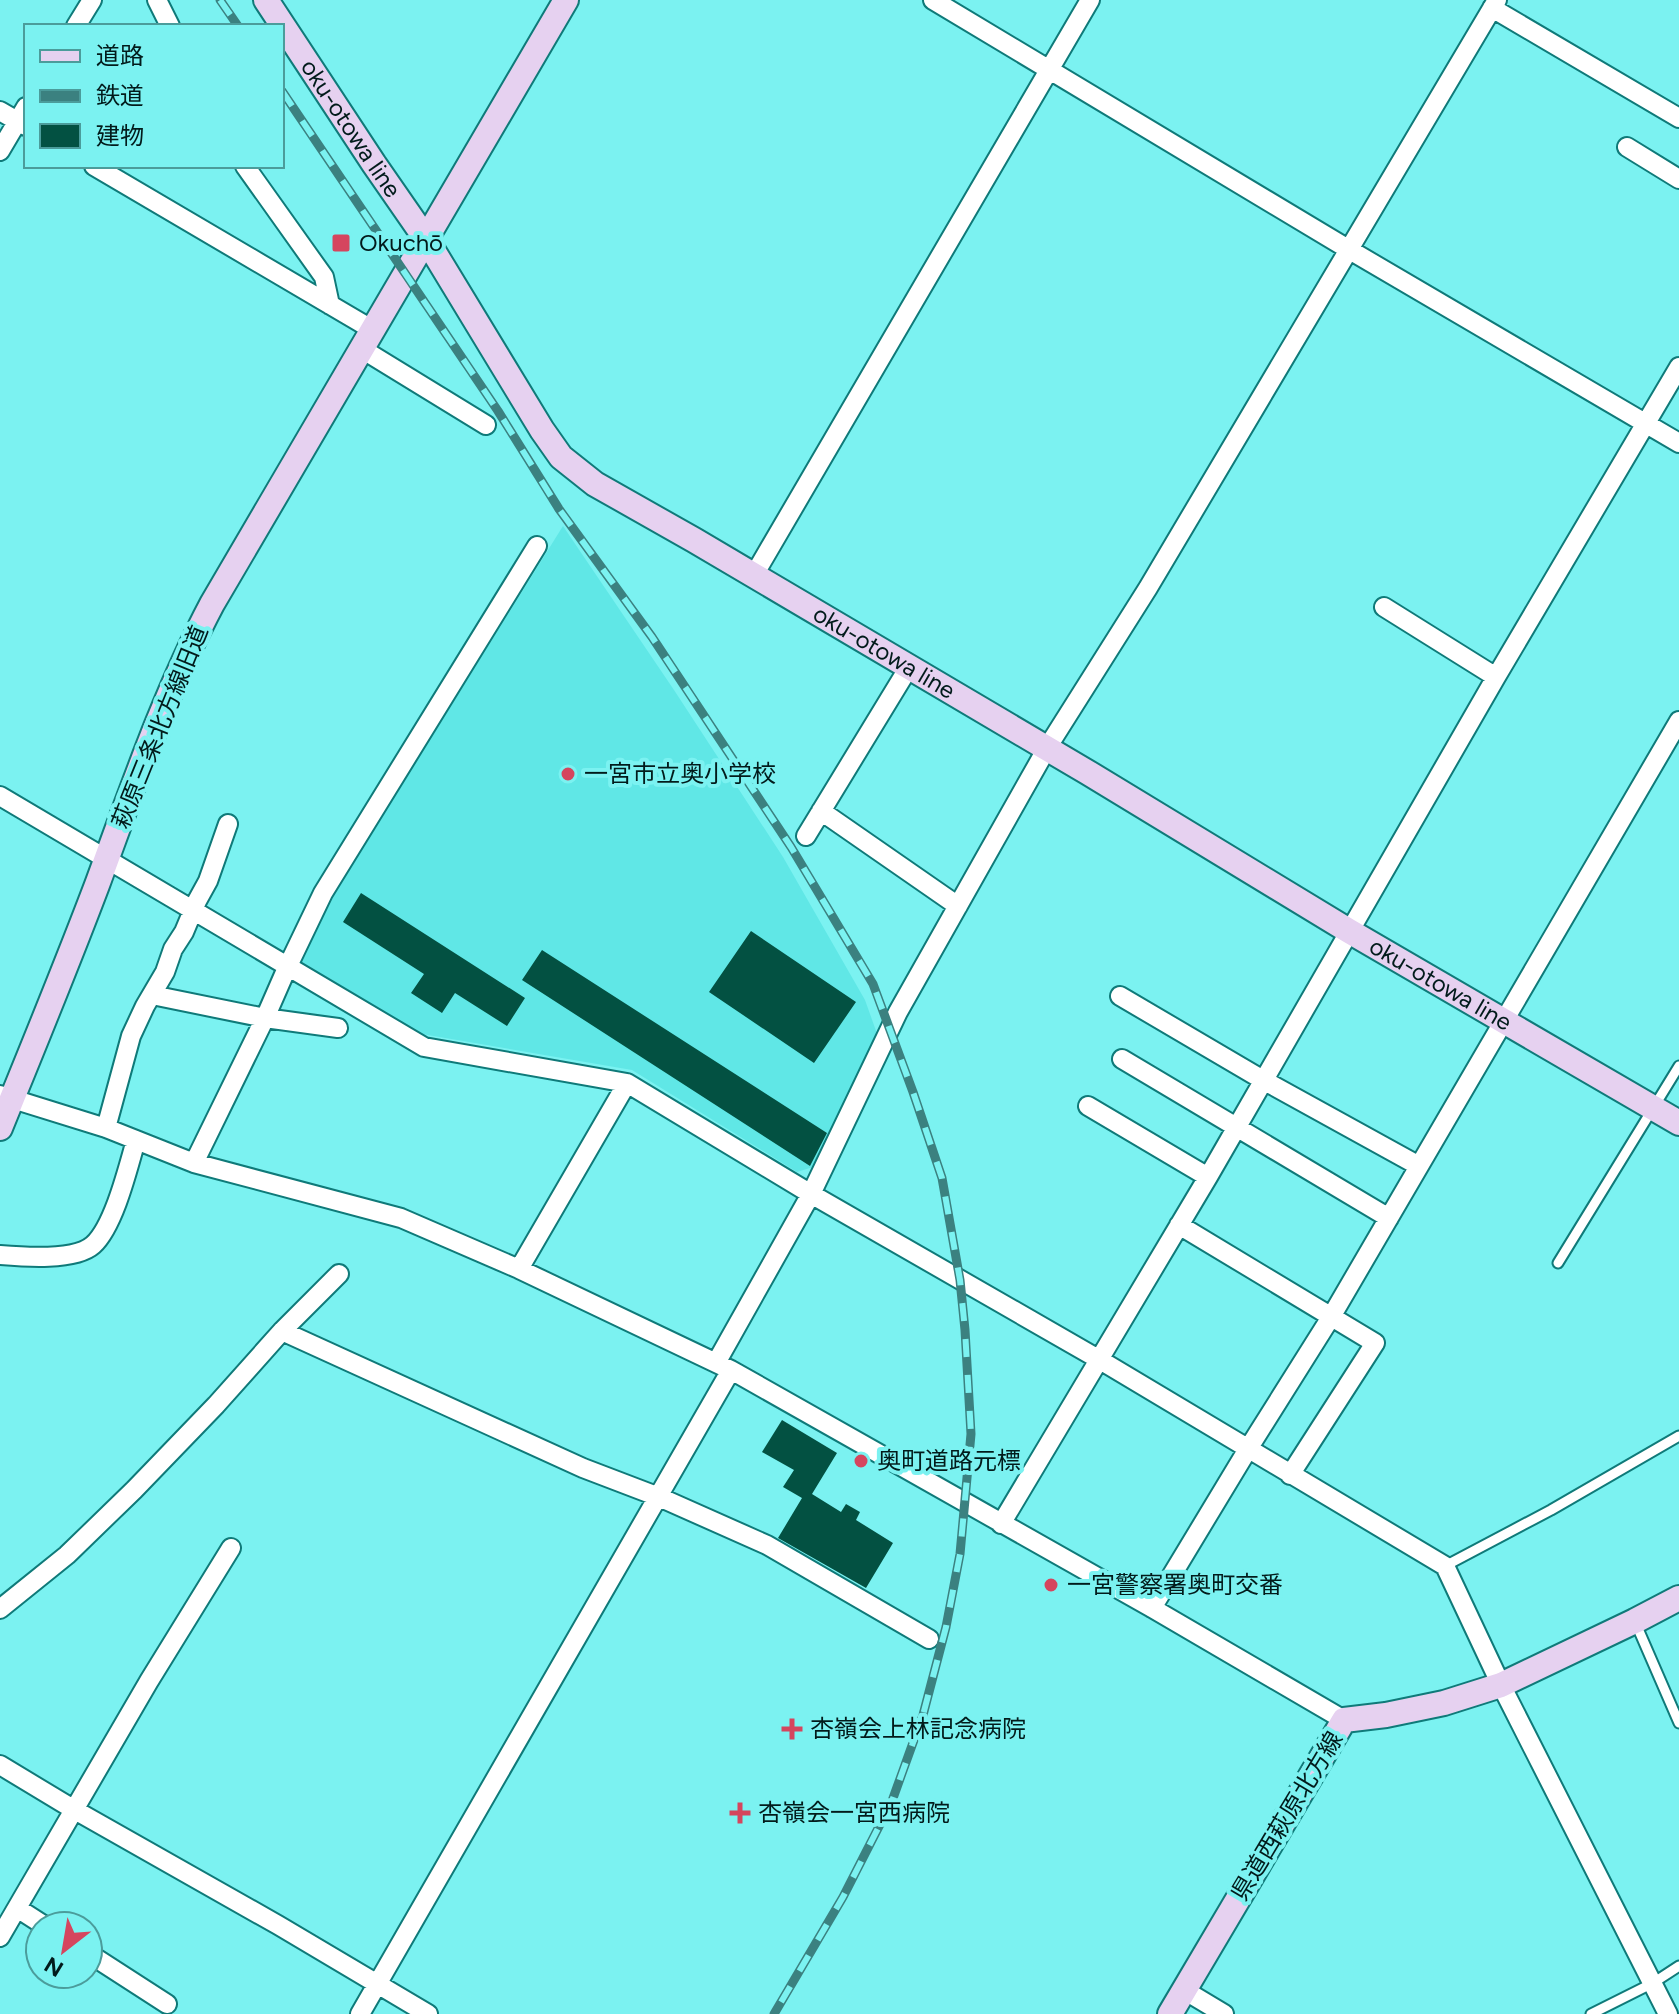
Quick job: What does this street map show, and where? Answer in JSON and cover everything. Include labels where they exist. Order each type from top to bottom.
[{"type":"main road","name":"oku-otowa line","points":[[266,0],[282,24]]},
{"type":"main road","name":"萩原三条北方線旧道","points":[[0,1128],[6,1097],[67,965],[171,690],[194,638],[566,0]]},
{"type":"main road","name":"oku-otowa line","points":[[284,27],[426,239],[542,430],[561,457],[595,484],[1679,1123]]},
{"type":"main road","name":"県道西萩原北方線","points":[[1170,2014],[1344,1720],[1444,1703],[1501,1685],[1679,1598]]},
{"type":"street","points":[[77,24],[92,0]]},
{"type":"street","points":[[157,0],[169,24]]},
{"type":"street","points":[[933,0],[1679,443]]},
{"type":"street","points":[[754,575],[1090,0]]},
{"type":"street","points":[[360,2014],[659,1497],[811,1194],[898,1012],[1047,748],[1148,588],[1495,4],[1679,118]]},
{"type":"street","points":[[0,111],[23,118],[0,151]]},
{"type":"street","points":[[1627,147],[1679,179]]},
{"type":"street","points":[[97,168],[330,305],[368,340],[486,425]]},
{"type":"street","points":[[246,168],[324,277],[330,305]]},
{"type":"street","points":[[1001,1524],[1208,1177],[1679,367]]},
{"type":"street","points":[[194,1163],[323,893],[537,546]]},
{"type":"street","points":[[1384,607],[1496,677]]},
{"type":"street","points":[[806,836],[909,667]]},
{"type":"street","points":[[1152,1608],[1331,1317],[1679,721]]},
{"type":"street","points":[[0,796],[424,1047],[627,1083],[1445,1566],[1501,1685],[1668,2014]]},
{"type":"street","points":[[821,811],[958,906]]},
{"type":"street","points":[[106,1128],[131,1036],[208,881],[228,824]]},
{"type":"street","points":[[152,995],[265,1018],[338,1028]]},
{"type":"street","points":[[1120,996],[1419,1166]]},
{"type":"street","points":[[1122,1059],[1389,1218]]},
{"type":"street","points":[[519,1269],[627,1083]]},
{"type":"street","points":[[6,1097],[106,1128],[194,1163],[401,1218],[519,1269],[723,1366],[1344,1720]]},
{"type":"street","points":[[1088,1106],[1208,1177]]},
{"type":"street","points":[[0,1255],[66,1256],[92,1246],[111,1219],[136,1140]]},
{"type":"street","points":[[1179,1225],[1375,1343],[1290,1475]]},
{"type":"street","points":[[0,1609],[67,1555],[134,1490],[339,1274]]},
{"type":"street","points":[[282,1331],[583,1468],[659,1497],[767,1545],[929,1639]]},
{"type":"street","points":[[0,1937],[149,1681],[231,1548]]},
{"type":"street","points":[[0,1765],[428,2014]]},
{"type":"street","points":[[17,1908],[24,1912]]},
{"type":"street","points":[[104,1963],[167,2004]]},
{"type":"street","points":[[1184,1990],[1224,2014]]},
{"type":"lane","points":[[1558,1263],[1679,1066]]},
{"type":"lane","points":[[1445,1566],[1551,1510],[1679,1436]]},
{"type":"lane","points":[[1635,1621],[1679,1723]]},
{"type":"lane","points":[[1591,2014],[1653,1983],[1679,1966]]},
{"type":"shaded area","name":"一宮市立奥小学校","points":[[563,526],[783,857],[865,1000],[880,1042],[813,1167],[797,1172],[632,1070],[416,1033],[297,962],[339,885]]},
{"type":"building","points":[[361,893],[525,998],[507,1026],[455,993],[442,1013],[411,993],[424,974],[343,922]]},
{"type":"building","points":[[751,931],[856,1002],[814,1063],[709,992]]},
{"type":"building","points":[[542,950],[827,1133],[810,1166],[522,980]]},
{"type":"building","points":[[782,1420],[837,1453],[812,1494],[841,1512],[846,1504],[860,1512],[856,1520],[893,1543],[866,1588],[778,1538],[802,1498],[783,1487],[794,1470],[762,1452]]},
{"type":"railway","points":[[220,0],[237,24]]},
{"type":"railway","points":[[284,94],[498,411],[559,509],[652,637],[791,847],[873,984],[942,1178],[960,1280],[971,1434],[960,1554],[946,1627],[923,1715],[892,1801],[843,1897],[774,2014]]},
{"type":"place","name":"Okuchō","points":[[341,243]]},
{"type":"place","name":"一宮市立奥小学校","points":[[568,774]]},
{"type":"place","name":"奥町道路元標","points":[[861,1461]]},
{"type":"place","name":"一宮警察署奥町交番","points":[[1051,1585]]},
{"type":"place","name":"杏嶺会上林記念病院","points":[[792,1729]]},
{"type":"place","name":"杏嶺会一宮西病院","points":[[740,1813]]}]
